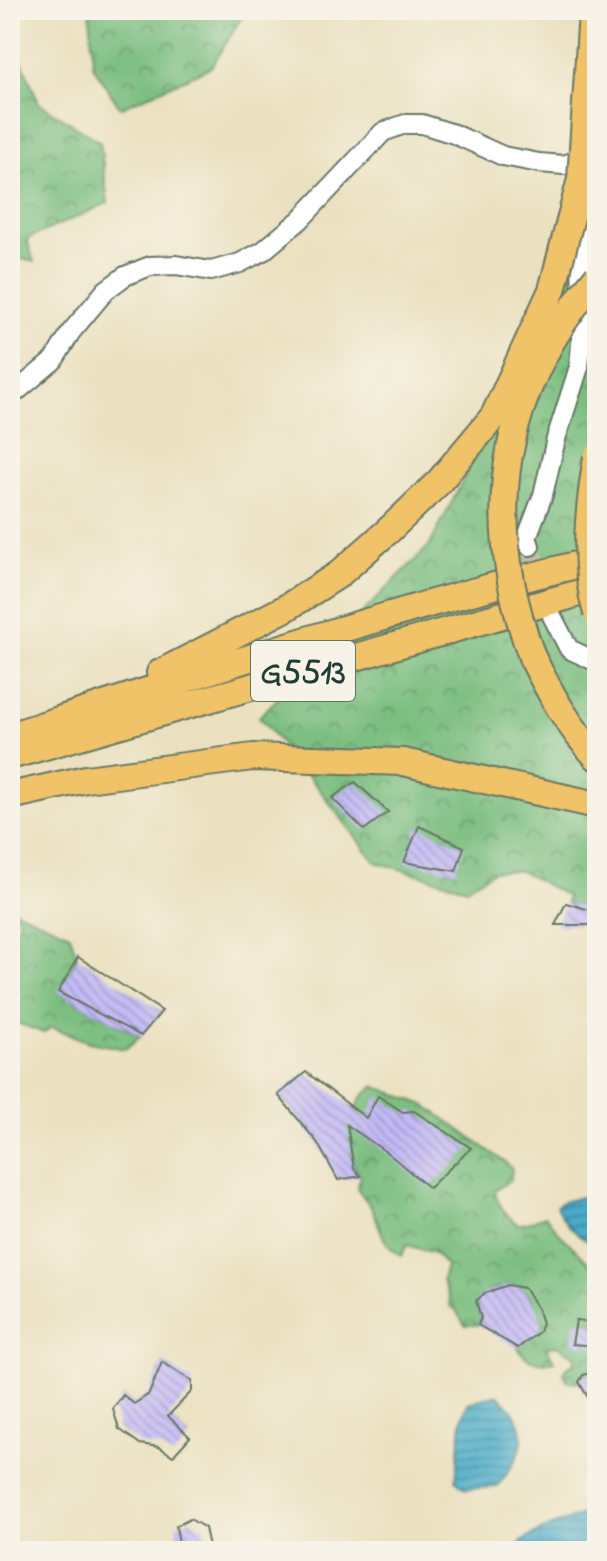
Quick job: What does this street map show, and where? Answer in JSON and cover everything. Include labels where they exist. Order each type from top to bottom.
[{"type":"highway","points":[[592,11],[597,41]]},
{"type":"highway","points":[[97,707],[286,608],[338,575],[438,483],[494,416],[552,290],[581,179],[592,11]]},
{"type":"highway","points":[[597,277],[531,378],[515,430],[504,482],[503,530],[510,582],[532,657],[579,739],[597,757]]},
{"type":"highway","points":[[597,457],[589,549],[597,613]]},
{"type":"highway","points":[[435,602],[522,562],[597,542]]},
{"type":"highway","name":"G5513","points":[[10,736],[235,662],[435,602],[597,560]]},
{"type":"highway","name":"G5513","points":[[10,756],[597,588]]},
{"type":"highway","points":[[10,796],[86,779],[253,757],[403,762],[597,805]]},
{"type":"street","points":[[10,397],[54,360],[71,332],[106,290],[125,276],[150,266],[176,265],[211,271],[251,257],[300,220],[383,132],[405,124],[422,124],[454,134],[503,156],[539,163],[564,165],[597,153]]},
{"type":"street","points":[[530,546],[527,537],[543,495],[563,414],[579,367],[589,356],[581,229],[597,168]]},
{"type":"street","points":[[552,616],[569,649],[597,662]]},
{"type":"green space","points":[[90,10],[246,10],[211,67],[120,108],[93,66]]},
{"type":"green space","points":[[10,32],[39,103],[100,142],[108,203],[27,239],[34,262],[10,256]]},
{"type":"green space","points":[[597,215],[597,904],[591,911],[566,903],[567,896],[520,871],[494,871],[466,888],[375,862],[259,717],[430,545]]},
{"type":"green space","points":[[15,910],[70,934],[77,957],[59,992],[141,1036],[125,1049],[89,1042],[51,1027],[44,1033],[17,1023],[10,1014],[10,929],[20,925]]},
{"type":"green space","points":[[374,1086],[425,1105],[506,1163],[512,1169],[511,1179],[495,1191],[506,1213],[517,1224],[546,1216],[597,1271],[597,1370],[583,1375],[579,1382],[568,1381],[563,1373],[566,1367],[575,1363],[575,1356],[557,1345],[546,1347],[554,1361],[549,1362],[534,1361],[521,1352],[518,1348],[538,1331],[542,1323],[523,1288],[503,1287],[487,1293],[476,1301],[481,1318],[478,1325],[465,1325],[450,1306],[442,1280],[446,1266],[434,1253],[407,1245],[401,1256],[389,1246],[371,1208],[357,1188],[361,1176],[355,1167],[344,1129],[362,1097]]},
{"type":"water","points":[[597,1193],[597,1249],[569,1226],[556,1206]]},
{"type":"water","points":[[497,1394],[517,1418],[522,1439],[520,1450],[497,1487],[466,1489],[456,1480],[462,1419],[468,1403]]},
{"type":"water","points":[[597,1510],[597,1551],[512,1551],[539,1532]]},
{"type":"building","points":[[355,782],[388,812],[364,830],[332,798]]},
{"type":"building","points":[[419,826],[464,847],[456,871],[404,862]]},
{"type":"building","points":[[566,903],[597,912],[597,925],[555,925]]},
{"type":"building","points":[[78,957],[162,1011],[141,1036],[58,992]]},
{"type":"building","points":[[306,1072],[366,1118],[378,1096],[403,1112],[414,1111],[471,1148],[429,1188],[389,1154],[347,1125],[354,1169],[361,1176],[338,1180],[317,1142],[278,1095]]},
{"type":"building","points":[[508,1285],[524,1288],[537,1308],[542,1323],[539,1332],[518,1348],[478,1325],[481,1318],[476,1301],[485,1293]]},
{"type":"building","points":[[576,1320],[597,1325],[597,1346],[572,1344]]},
{"type":"building","points":[[162,1362],[192,1381],[192,1391],[168,1416],[190,1437],[173,1456],[159,1447],[140,1444],[119,1429],[113,1409],[123,1395],[134,1404],[149,1394]]},
{"type":"building","points":[[597,1371],[597,1413],[579,1382],[583,1375]]},
{"type":"building","points":[[190,1519],[205,1528],[210,1551],[180,1551],[176,1526]]},
{"type":"tunnel","points":[[530,546],[550,612]]}]
